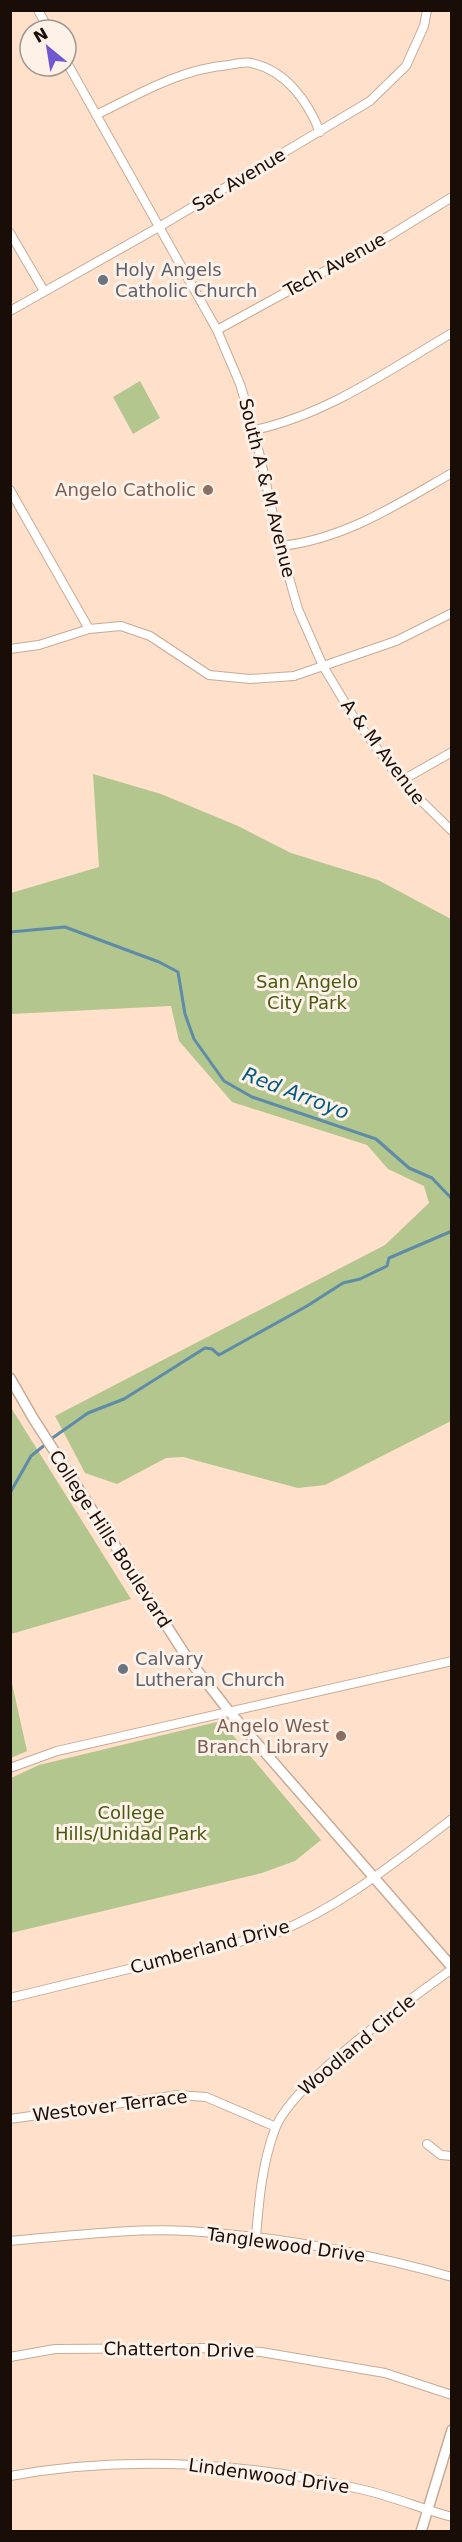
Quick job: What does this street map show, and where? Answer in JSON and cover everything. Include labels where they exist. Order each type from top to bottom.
[{"type":"street","name":"Sac Avenue","points":[[10,311],[159,227],[370,101],[406,66],[424,26],[427,10]]},
{"type":"street","points":[[96,115],[174,76],[214,66],[251,62],[283,77],[310,108],[320,132]]},
{"type":"street","name":"South A & M Avenue","points":[[75,78],[218,330],[240,384],[255,430],[280,546],[298,609],[324,666]]},
{"type":"street","name":"Tech Avenue","points":[[218,330],[389,236],[452,197]]},
{"type":"street","points":[[10,233],[44,291]]},
{"type":"street","points":[[255,430],[286,423],[322,408],[452,333]]},
{"type":"street","points":[[280,546],[304,543],[333,534],[391,508],[452,473]]},
{"type":"street","points":[[10,490],[89,629]]},
{"type":"street","points":[[10,649],[39,645],[89,629],[121,626],[150,636],[209,675],[250,679],[294,676],[396,641],[452,613]]},
{"type":"street","name":"A & M Avenue","points":[[324,666],[352,716],[401,781],[452,831]]},
{"type":"street","points":[[401,781],[452,752]]},
{"type":"street","name":"College Hills Boulevard","points":[[10,1378],[33,1418],[186,1656],[228,1710],[452,1968]]},
{"type":"street","points":[[10,1768],[57,1751],[228,1710],[452,1661]]},
{"type":"street","name":"Cumberland Drive","points":[[10,1998],[276,1933],[313,1918],[374,1879],[452,1818]]},
{"type":"street","name":"Woodland Circle","points":[[256,2237],[260,2181],[276,2127],[293,2099],[329,2066],[452,1968]]},
{"type":"street","name":"Westover Terrace","points":[[10,2119],[178,2095],[206,2097],[276,2127]]},
{"type":"street","points":[[427,2144],[441,2155],[452,2156]]},
{"type":"street","name":"Tanglewood Drive","points":[[10,2241],[118,2233],[186,2231],[256,2237],[404,2264],[452,2277]]},
{"type":"street","name":"Chatterton Drive","points":[[10,2357],[55,2349],[203,2348],[261,2352],[385,2373],[452,2395]]},
{"type":"street","points":[[421,2532],[452,2430]]},
{"type":"street","name":"Lindenwood Drive","points":[[10,2476],[48,2469],[189,2464],[314,2479],[367,2490],[452,2517]]},
{"type":"green space","points":[[140,381],[160,418],[133,434],[113,397]]},
{"type":"green space","name":"San Angelo City Park","points":[[93,774],[161,794],[238,826],[291,853],[378,880],[451,919],[451,1421],[325,1485],[298,1488],[183,1457],[166,1458],[117,1484],[85,1473],[55,1416],[385,1245],[429,1203],[424,1186],[388,1169],[367,1145],[232,1102],[179,1041],[171,1006],[11,1014],[11,893],[99,867]]},
{"type":"green space","points":[[10,1406],[131,1599],[11,1634],[10,1634]]},
{"type":"green space","points":[[11,1679],[27,1751],[10,1758]]},
{"type":"green space","name":"College Hills/Unidad Park","points":[[221,1721],[321,1840],[295,1861],[262,1873],[11,1933],[11,1778],[39,1765]]},
{"type":"waterway","name":"Red Arroyo","points":[[10,932],[65,927],[159,962],[178,972],[185,1014],[194,1039],[224,1081],[252,1097],[376,1139],[409,1168],[432,1178],[452,1199]]},
{"type":"waterway","name":"Red Arroyo","points":[[51,1439],[88,1413],[124,1399],[205,1348],[212,1349],[219,1355],[307,1306],[343,1283],[360,1279],[387,1266],[389,1258],[452,1231]]},
{"type":"waterway","name":"Red Arroyo","points":[[10,1493],[31,1456],[46,1444]]},
{"type":"place","name":"Holy Angels Catholic Church","points":[[103,280]]},
{"type":"place","name":"Angelo Catholic","points":[[208,490]]},
{"type":"place","name":"Calvary Lutheran Church","points":[[123,1669]]},
{"type":"place","name":"Angelo West Branch Library","points":[[341,1736]]}]
